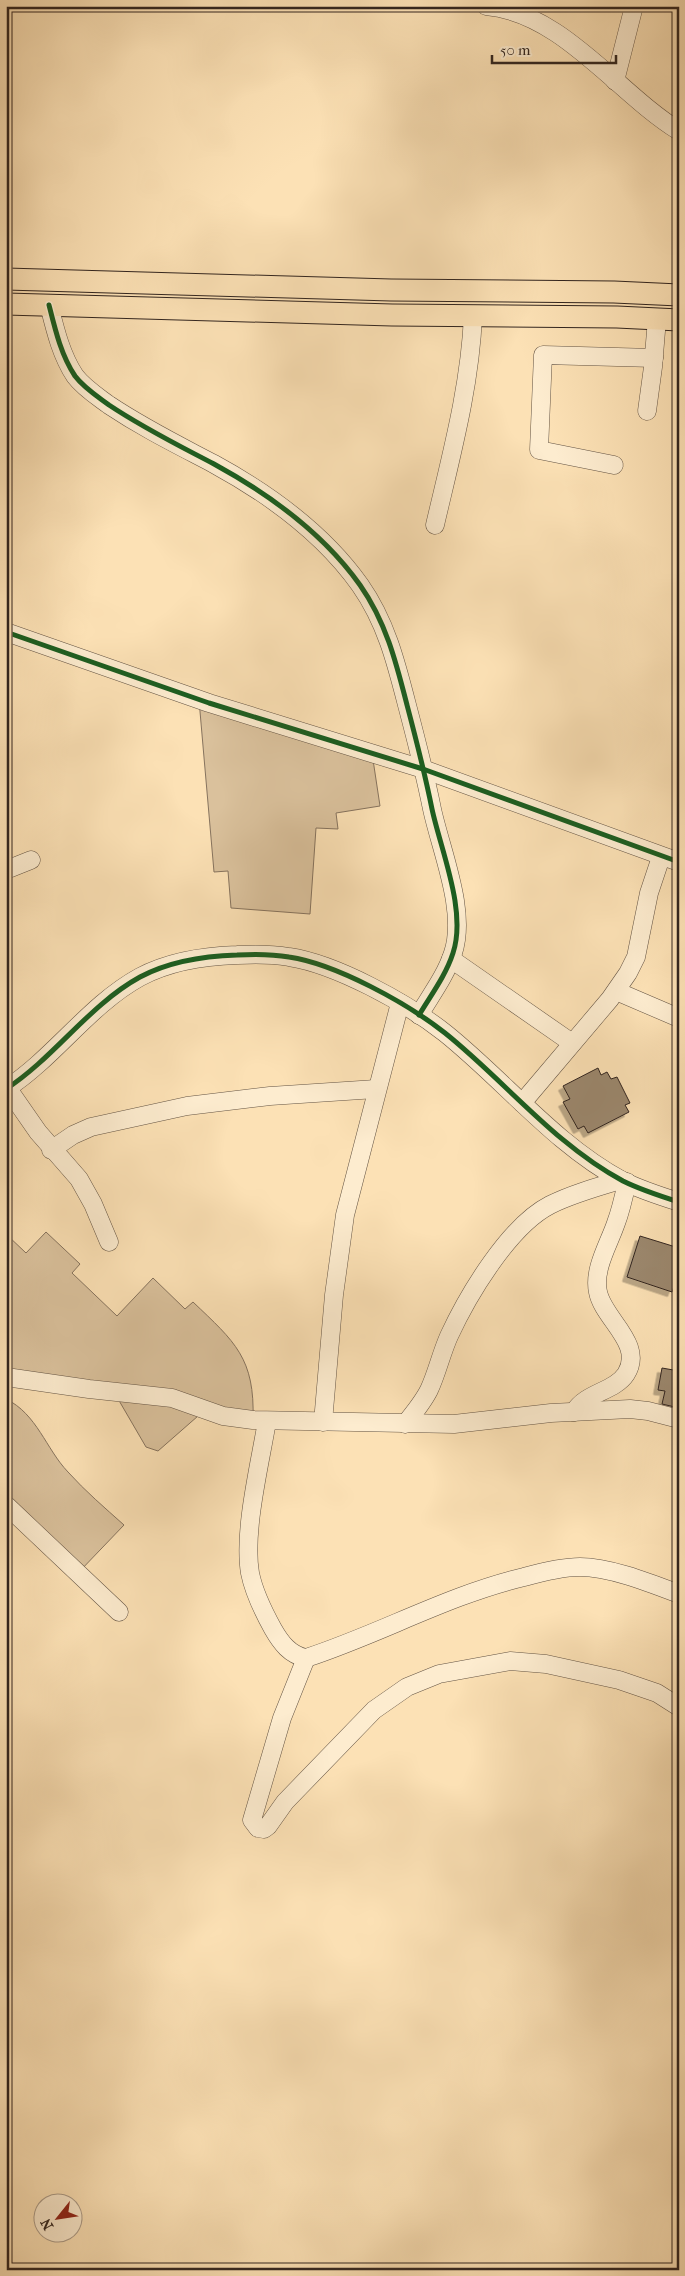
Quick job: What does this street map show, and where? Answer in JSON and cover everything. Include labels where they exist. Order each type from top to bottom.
[{"type":"main road","points":[[6,279],[391,290],[679,294]]},
{"type":"main road","points":[[6,304],[679,320]]},
{"type":"street","points":[[486,6],[513,11],[527,16],[573,46],[656,116],[679,132]]},
{"type":"street","points":[[616,81],[634,6]]},
{"type":"street","points":[[49,305],[60,345],[68,363],[76,377],[87,388],[144,429],[219,467],[268,496],[316,537],[347,568],[371,602],[389,637],[424,768],[440,844],[456,904],[457,937],[451,959],[419,1015]]},
{"type":"street","points":[[435,526],[464,398],[469,368],[473,316]]},
{"type":"street","points":[[647,411],[654,358],[656,319]]},
{"type":"street","points":[[614,465],[539,450],[543,355],[654,358]]},
{"type":"street","points":[[6,632],[209,703],[424,768],[679,862]]},
{"type":"street","points":[[522,1103],[616,991],[628,973],[636,957],[649,894],[662,857]]},
{"type":"street","points":[[6,870],[31,860]]},
{"type":"street","points":[[109,1242],[87,1192],[79,1179],[51,1150],[7,1088],[49,1056],[106,1000],[142,976],[161,968],[200,958],[243,954],[297,959],[324,966],[400,1004],[445,1033],[582,1155],[624,1181],[679,1202]]},
{"type":"street","points":[[451,959],[572,1042]]},
{"type":"street","points":[[616,991],[679,1018]]},
{"type":"street","points":[[323,1422],[338,1252],[345,1215],[376,1089],[400,1004]]},
{"type":"street","points":[[51,1150],[91,1127],[187,1106],[270,1096],[376,1089]]},
{"type":"street","points":[[574,1412],[585,1400],[621,1379],[626,1374],[629,1365],[628,1344],[602,1304],[597,1283],[601,1263],[616,1224],[624,1181]]},
{"type":"street","points":[[405,1424],[430,1388],[448,1338],[467,1301],[512,1236],[529,1219],[550,1206],[589,1190],[624,1181]]},
{"type":"street","points":[[6,1376],[89,1389],[172,1398],[230,1417],[267,1421],[454,1424],[515,1416],[630,1409],[648,1411],[679,1419]]},
{"type":"street","points":[[267,1421],[250,1526],[248,1556],[251,1574],[264,1613],[277,1636],[288,1650],[300,1657],[306,1658],[474,1590],[558,1569],[581,1567],[605,1570],[679,1594]]},
{"type":"street","points":[[6,1505],[119,1612]]},
{"type":"street","points":[[306,1658],[282,1718],[256,1800],[252,1820],[258,1828],[264,1829],[268,1826],[285,1802],[374,1710],[407,1687],[439,1674],[510,1661],[546,1664],[619,1680],[657,1693],[679,1707]]},
{"type":"shaded area","points":[[199,700],[372,753],[380,806],[336,813],[338,829],[316,828],[310,914],[231,908],[228,871],[214,872]]},
{"type":"shaded area","points":[[46,1232],[80,1264],[72,1273],[117,1316],[153,1278],[185,1309],[193,1302],[220,1329],[240,1353],[250,1381],[253,1399],[253,1420],[206,1409],[158,1451],[146,1447],[114,1392],[6,1377],[6,1234],[26,1253]]},
{"type":"shaded area","points":[[6,1399],[17,1405],[26,1414],[60,1463],[95,1499],[124,1525],[78,1573],[6,1505]]},
{"type":"building","points":[[598,1068],[601,1075],[607,1072],[611,1079],[617,1077],[630,1103],[625,1105],[629,1112],[588,1133],[584,1126],[578,1129],[563,1102],[570,1099],[563,1086]]},
{"type":"building","points":[[640,1236],[679,1248],[679,1273],[672,1292],[627,1277]]},
{"type":"building","points":[[662,1368],[679,1371],[679,1408],[662,1404],[665,1391],[658,1390]]},
{"type":"cycle path","points":[[49,305],[59,342],[66,359],[75,376],[82,384],[122,414],[235,476],[294,516],[329,548],[345,566],[360,585],[377,613],[389,643],[403,689],[451,881],[457,919],[456,936],[450,961],[438,985],[419,1015]]},
{"type":"cycle path","points":[[6,632],[209,703],[423,769],[679,862]]},
{"type":"cycle path","points":[[6,1089],[40,1062],[104,1002],[140,977],[163,967],[187,960],[256,954],[289,957],[308,961],[349,976],[411,1009],[445,1033],[552,1131],[598,1166],[623,1181],[679,1202]]}]
